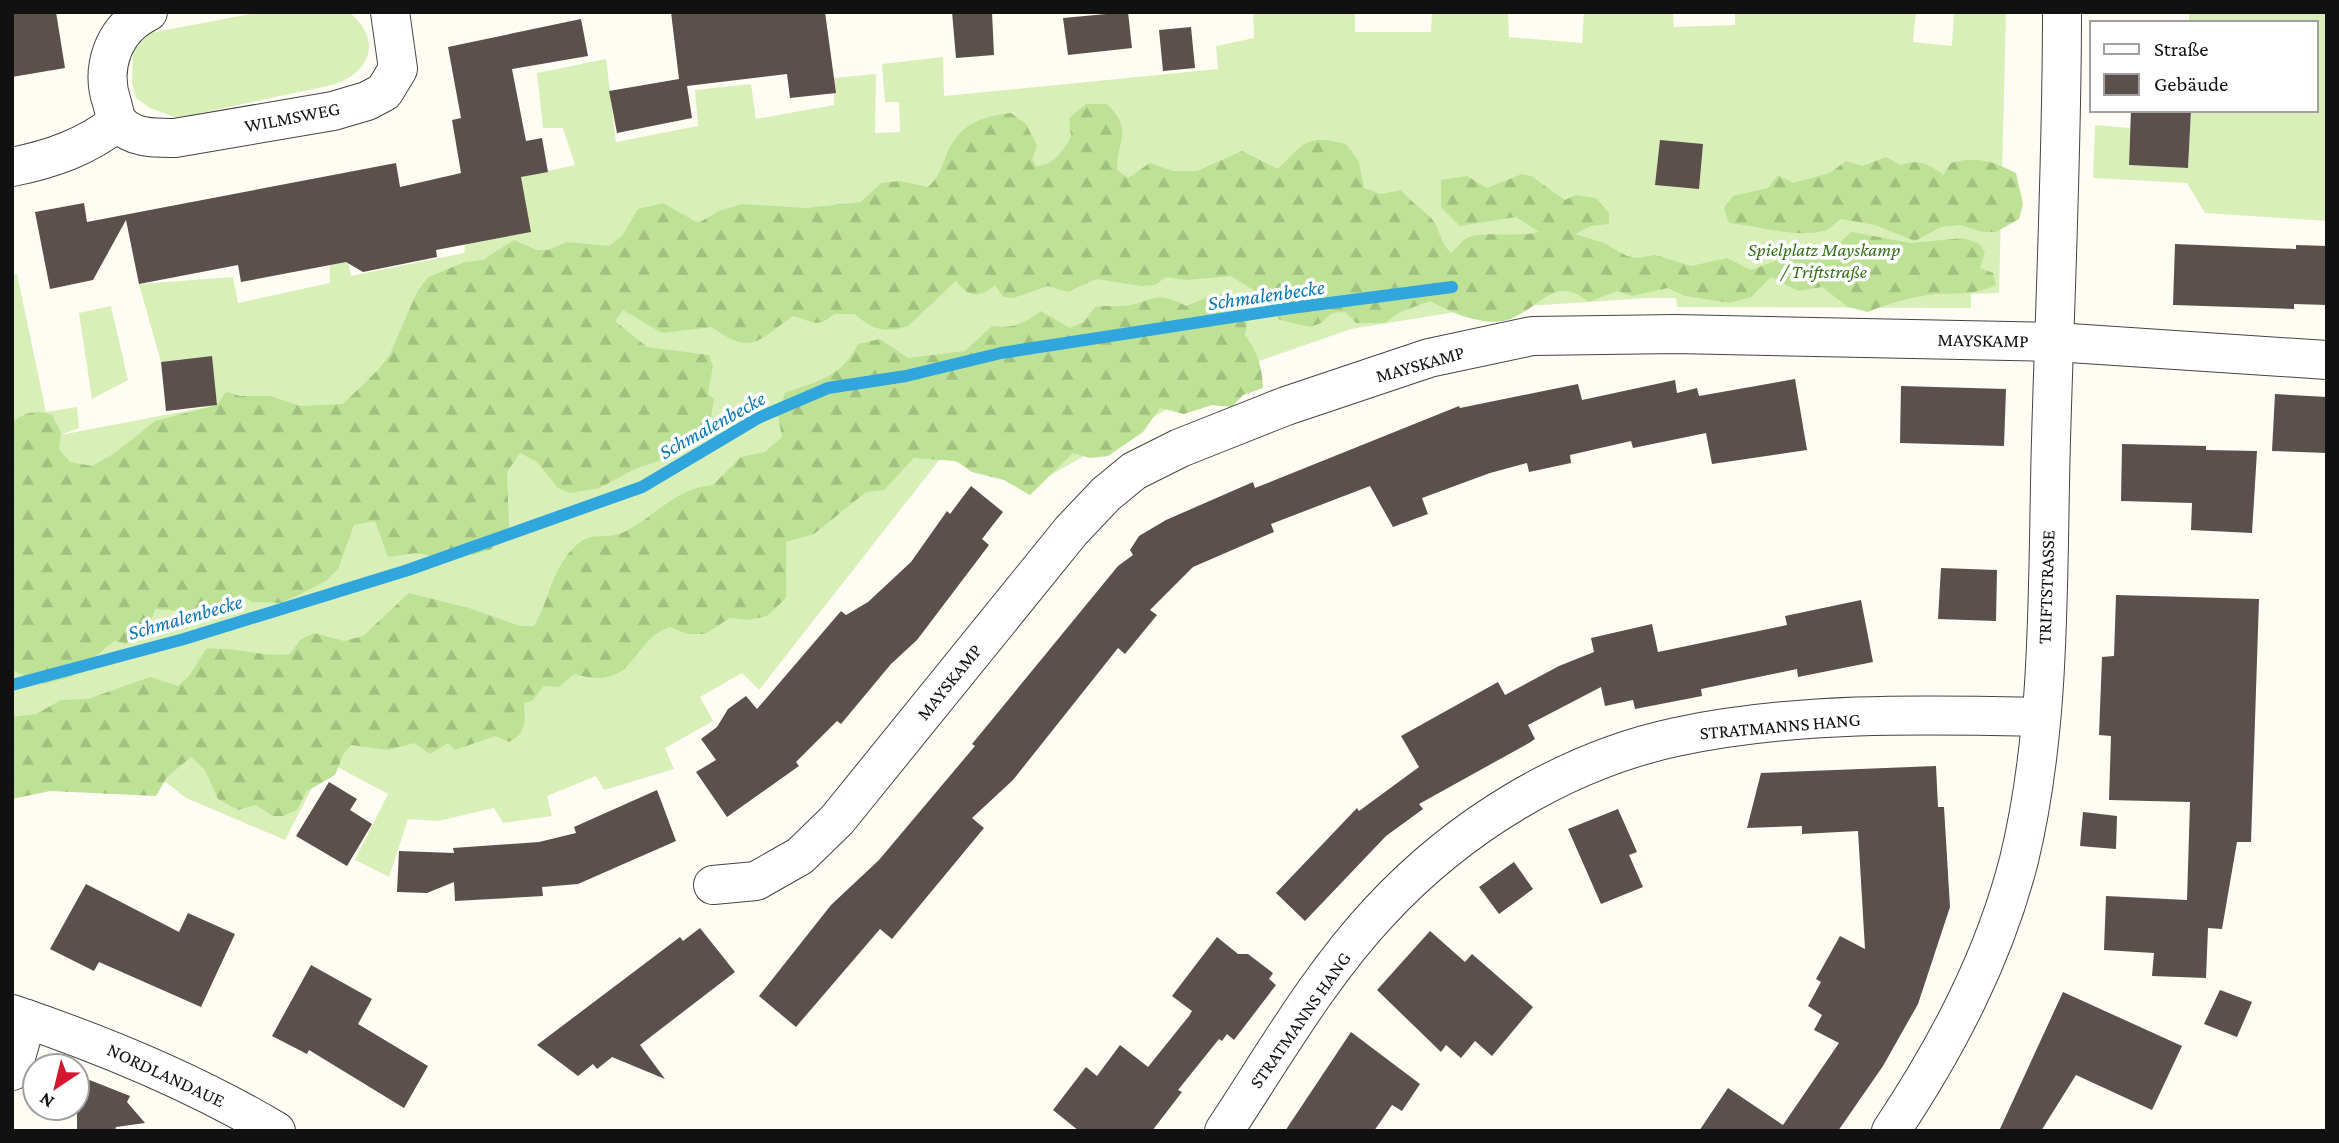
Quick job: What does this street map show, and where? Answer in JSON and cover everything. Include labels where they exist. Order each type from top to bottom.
[{"type":"street","points":[[12,167],[63,155],[97,139],[118,122],[105,79],[113,48],[121,33],[137,17],[148,12]]},
{"type":"street","name":"WILMSWEG","points":[[118,122],[133,133],[150,138],[175,138],[333,111],[367,101],[384,92],[398,69],[390,12]]},
{"type":"street","name":"TRIFTSTRASSE","points":[[1891,1131],[1952,1034],[1971,995],[2000,922],[2025,831],[2040,717],[2047,610],[2062,12]]},
{"type":"street","name":"MAYSKAMP","points":[[713,885],[756,881],[800,856],[837,820],[1071,531],[1106,494],[1134,471],[1180,448],[1286,406],[1429,358],[1532,336],[1676,334],[2055,342],[2327,360]]},
{"type":"street","name":"STRATMANNS HANG","points":[[1224,1131],[1338,962],[1379,912],[1420,871],[1462,837],[1541,787],[1584,767],[1675,737],[1746,726],[1936,714],[2040,717]]},
{"type":"street","points":[[12,1071],[20,1017]]},
{"type":"street","name":"NORDLANDAUE","points":[[20,1017],[119,1052],[276,1131]]},
{"type":"green space","points":[[261,12],[349,12],[366,34],[368,54],[356,72],[332,85],[177,118],[150,108],[136,98],[132,83],[133,51],[150,33]]},
{"type":"green space","name":"Spielplatz Mayskamp / Triftstraße","points":[[1253,12],[1355,12],[1355,32],[1431,32],[1432,12],[1508,12],[1509,37],[1582,43],[1584,12],[1673,12],[1674,27],[1735,25],[1735,12],[1916,12],[1913,42],[1952,46],[1954,12],[2006,12],[1999,293],[1971,294],[1971,308],[1677,307],[1676,298],[1648,298],[1468,310],[1351,329],[1242,367],[1049,476],[940,459],[759,690],[742,673],[700,697],[713,721],[665,748],[674,769],[604,790],[596,776],[547,796],[552,816],[503,823],[494,808],[438,821],[408,819],[389,877],[355,860],[388,794],[326,761],[285,840],[186,798],[163,780],[12,787],[12,275],[17,274],[46,412],[77,407],[79,428],[60,435],[217,405],[211,356],[161,362],[139,284],[233,277],[238,303],[330,283],[329,255],[347,256],[351,276],[464,253],[467,234],[529,225],[521,177],[575,165],[563,128],[543,128],[537,73],[606,59],[616,142],[698,126],[695,90],[751,84],[756,119],[834,105],[834,78],[876,74],[875,133],[900,132],[899,102],[885,102],[882,64],[943,57],[944,96],[1218,69],[1216,46],[1254,38]]},
{"type":"green space","points":[[2189,12],[2327,12],[2327,221],[2205,213],[2187,183],[2093,178],[2095,125],[2130,128],[2129,165],[2188,168],[2191,112],[2318,112],[2318,21],[2189,21]]},
{"type":"green space","name":"Spielplatz Mayskamp / Triftstraße","points":[[1086,104],[1107,104],[1120,121],[1122,135],[1117,170],[1128,178],[1150,163],[1173,171],[1197,171],[1242,151],[1278,169],[1301,146],[1308,143],[1322,140],[1346,144],[1359,162],[1364,188],[1381,194],[1401,190],[1431,218],[1444,245],[1451,253],[1465,239],[1473,236],[1539,232],[1516,217],[1460,226],[1441,207],[1441,180],[1467,176],[1487,188],[1522,174],[1531,176],[1565,200],[1576,195],[1596,198],[1609,213],[1609,224],[1591,226],[1575,234],[1604,243],[1627,256],[1637,258],[1655,255],[1691,266],[1727,258],[1751,270],[1800,252],[1833,249],[1851,232],[1911,243],[1963,238],[1978,243],[1985,252],[1980,268],[1993,273],[1996,285],[1974,292],[1910,298],[1868,312],[1848,307],[1822,287],[1798,291],[1771,277],[1751,297],[1730,303],[1685,296],[1668,288],[1632,296],[1617,291],[1589,302],[1564,291],[1545,297],[1526,311],[1503,321],[1475,319],[1430,301],[1400,312],[1385,323],[1356,323],[1345,312],[1332,313],[1321,323],[1310,327],[1280,320],[1255,291],[1231,276],[1187,280],[1166,277],[1155,285],[1142,286],[1096,279],[1068,292],[1048,286],[1013,298],[1003,297],[995,285],[984,293],[969,293],[956,281],[908,326],[892,330],[879,329],[854,314],[834,314],[819,323],[793,316],[763,338],[746,343],[726,336],[712,327],[662,333],[623,310],[615,321],[647,347],[709,355],[713,366],[708,394],[714,399],[710,424],[702,439],[680,454],[637,468],[599,488],[570,493],[558,488],[537,462],[520,453],[507,472],[509,527],[492,549],[473,555],[457,553],[442,558],[416,553],[388,557],[375,521],[354,525],[338,569],[326,581],[282,603],[252,602],[240,594],[211,614],[155,609],[148,631],[126,644],[114,641],[71,677],[44,684],[12,670],[12,423],[21,416],[36,412],[52,415],[61,432],[59,449],[70,462],[92,466],[115,453],[155,421],[217,405],[226,392],[240,396],[270,396],[300,406],[343,404],[379,369],[390,354],[417,292],[428,277],[465,262],[483,260],[514,240],[537,250],[548,250],[567,242],[609,246],[622,236],[638,209],[663,203],[698,223],[719,211],[742,204],[806,208],[861,202],[881,183],[899,181],[928,187],[940,172],[951,145],[962,131],[985,118],[1011,113],[1026,124],[1037,146],[1032,159],[1036,166],[1042,165],[1053,160],[1065,147],[1071,137],[1069,118]]},
{"type":"green space","points":[[1886,157],[1900,165],[1923,163],[1943,175],[1951,163],[1969,160],[1992,163],[2016,173],[2023,204],[2019,219],[1996,232],[1983,232],[1960,225],[1941,227],[1915,241],[1875,225],[1841,219],[1825,230],[1812,233],[1729,223],[1724,208],[1733,196],[1768,188],[1778,175],[1793,183],[1830,173],[1846,161],[1862,166]]},
{"type":"green space","points":[[1215,294],[1234,295],[1243,310],[1247,324],[1245,335],[1258,360],[1263,388],[1243,395],[1232,407],[1212,405],[1184,414],[1160,408],[1143,432],[1108,456],[1090,458],[1073,453],[1030,495],[1004,480],[972,472],[956,461],[914,458],[884,490],[866,492],[814,534],[786,542],[786,598],[767,616],[748,620],[730,618],[705,634],[687,634],[670,627],[647,642],[622,671],[595,678],[574,674],[559,687],[544,686],[532,701],[524,703],[522,730],[509,742],[495,736],[455,750],[448,743],[430,754],[414,743],[388,750],[351,745],[343,755],[335,775],[307,791],[297,810],[284,816],[273,816],[256,805],[238,810],[218,799],[205,770],[191,757],[167,777],[156,796],[50,791],[12,799],[12,717],[36,714],[61,700],[88,699],[150,677],[178,686],[189,676],[206,649],[280,655],[290,654],[300,640],[314,633],[344,641],[363,636],[409,593],[469,608],[520,626],[534,626],[556,573],[575,547],[590,538],[628,530],[678,496],[713,485],[741,457],[765,452],[782,437],[778,416],[785,393],[819,381],[836,371],[858,344],[880,339],[908,358],[965,351],[992,326],[1018,324],[1041,311],[1070,328],[1084,322],[1095,307],[1132,305],[1152,298],[1165,298],[1186,306]]},
{"type":"green space","points":[[111,306],[128,380],[92,399],[79,313]]},
{"type":"building","points":[[12,12],[56,12],[65,68],[12,77]]},
{"type":"building","points":[[671,12],[825,12],[836,93],[790,98],[787,74],[687,86],[692,118],[617,133],[609,91],[679,79]]},
{"type":"building","points":[[952,12],[992,12],[994,55],[956,58]]},
{"type":"building","points":[[1128,12],[1132,48],[1068,55],[1063,18]]},
{"type":"building","points":[[581,19],[588,56],[512,69],[526,141],[542,138],[548,172],[521,177],[531,232],[436,250],[437,257],[363,272],[346,262],[241,282],[238,265],[139,284],[126,220],[93,280],[50,289],[35,212],[84,203],[87,222],[396,163],[400,187],[461,173],[452,120],[461,118],[448,47]]},
{"type":"building","points":[[1191,27],[1195,68],[1163,71],[1159,30]]},
{"type":"building","points":[[2131,112],[2191,112],[2188,168],[2129,165]]},
{"type":"building","points":[[1660,140],[1703,144],[1699,189],[1655,185]]},
{"type":"building","points":[[2175,244],[2296,249],[2296,245],[2327,246],[2327,305],[2294,304],[2294,309],[2173,305]]},
{"type":"building","points":[[212,356],[217,405],[166,411],[161,362]]},
{"type":"building","points":[[1795,379],[1807,450],[1712,464],[1706,433],[1633,448],[1631,441],[1570,455],[1571,463],[1529,472],[1527,463],[1490,473],[1422,498],[1428,514],[1393,527],[1370,486],[1271,524],[1274,532],[1193,567],[1150,610],[1157,615],[1125,654],[1118,648],[1013,780],[972,818],[984,828],[892,939],[880,929],[796,1027],[759,996],[831,905],[879,860],[975,746],[972,744],[1118,566],[1133,555],[1130,550],[1139,536],[1166,520],[1253,482],[1255,488],[1459,406],[1460,408],[1578,384],[1582,400],[1675,380],[1677,393],[1697,388],[1699,396]]},
{"type":"building","points":[[1901,386],[2006,389],[2004,446],[1900,443]]},
{"type":"building","points":[[2275,394],[2327,397],[2327,453],[2272,451]]},
{"type":"building","points":[[2122,444],[2206,446],[2206,450],[2257,451],[2252,533],[2191,530],[2192,503],[2121,501]]},
{"type":"building","points":[[971,486],[1003,512],[982,539],[989,545],[917,640],[891,664],[841,724],[837,721],[796,762],[799,766],[727,817],[696,772],[716,760],[701,739],[717,727],[728,709],[746,696],[757,709],[841,611],[846,615],[868,602],[911,562],[947,511],[950,514]]},
{"type":"building","points":[[1941,568],[1997,570],[1996,621],[1938,619]]},
{"type":"building","points":[[2116,595],[2259,599],[2251,842],[2237,842],[2222,929],[2208,928],[2206,978],[2152,976],[2154,953],[2104,950],[2106,896],[2187,900],[2190,802],[2109,800],[2111,736],[2099,735],[2102,657],[2114,656]]},
{"type":"building","points":[[1861,600],[1873,662],[1798,677],[1797,669],[1701,689],[1702,696],[1635,709],[1633,700],[1605,706],[1601,687],[1528,725],[1535,739],[1529,743],[1419,804],[1423,809],[1386,836],[1305,921],[1276,893],[1357,808],[1359,811],[1419,767],[1401,736],[1498,682],[1505,695],[1559,666],[1594,652],[1591,638],[1652,624],[1658,652],[1787,625],[1785,616]]},
{"type":"building","points":[[1936,766],[1938,807],[1944,807],[1950,907],[1918,1004],[1883,1066],[1838,1131],[1699,1131],[1728,1088],[1783,1125],[1839,1043],[1814,1030],[1822,1015],[1808,1006],[1821,982],[1816,979],[1840,936],[1865,949],[1858,831],[1802,834],[1802,826],[1747,828],[1761,773]]},
{"type":"building","points":[[329,782],[357,799],[350,810],[372,824],[347,866],[296,836]]},
{"type":"building","points":[[657,790],[676,841],[578,884],[542,887],[543,896],[455,901],[454,882],[427,893],[397,892],[399,851],[454,853],[453,848],[539,842],[576,833],[574,827]]},
{"type":"building","points":[[1618,809],[1637,852],[1629,855],[1643,887],[1601,904],[1568,829]]},
{"type":"building","points":[[2083,812],[2117,816],[2116,849],[2080,846]]},
{"type":"building","points":[[1514,862],[1533,889],[1499,914],[1479,887]]},
{"type":"building","points":[[86,884],[179,932],[188,913],[235,934],[201,1007],[99,962],[94,971],[50,949]]},
{"type":"building","points":[[700,928],[735,972],[640,1045],[665,1079],[612,1057],[597,1069],[593,1064],[578,1076],[537,1045],[680,937],[683,941]]},
{"type":"building","points":[[1430,931],[1465,962],[1472,954],[1533,1007],[1492,1056],[1475,1041],[1461,1058],[1446,1045],[1441,1052],[1377,990]]},
{"type":"building","points":[[1217,937],[1238,954],[1248,954],[1273,973],[1269,979],[1276,985],[1234,1040],[1227,1034],[1222,1041],[1219,1039],[1178,1090],[1182,1092],[1152,1131],[1079,1131],[1053,1110],[1086,1067],[1097,1076],[1120,1045],[1148,1067],[1192,1011],[1172,996]]},
{"type":"building","points":[[311,965],[372,999],[358,1024],[428,1066],[404,1108],[309,1050],[307,1054],[272,1036]]},
{"type":"building","points":[[2220,990],[2252,1002],[2237,1037],[2204,1024]]},
{"type":"building","points":[[2063,992],[2182,1046],[2152,1110],[2076,1075],[2041,1131],[1999,1131]]},
{"type":"building","points":[[1351,1032],[1420,1084],[1402,1111],[1392,1105],[1374,1131],[1285,1131]]},
{"type":"building","points":[[91,1081],[130,1096],[127,1102],[145,1123],[116,1127],[115,1131],[77,1131],[77,1122],[91,1122]]},
{"type":"waterway","name":"Schmalenbecke","points":[[12,685],[184,639],[408,570],[642,487],[758,418],[828,388],[906,376],[1001,353],[1291,308],[1452,287]]}]
